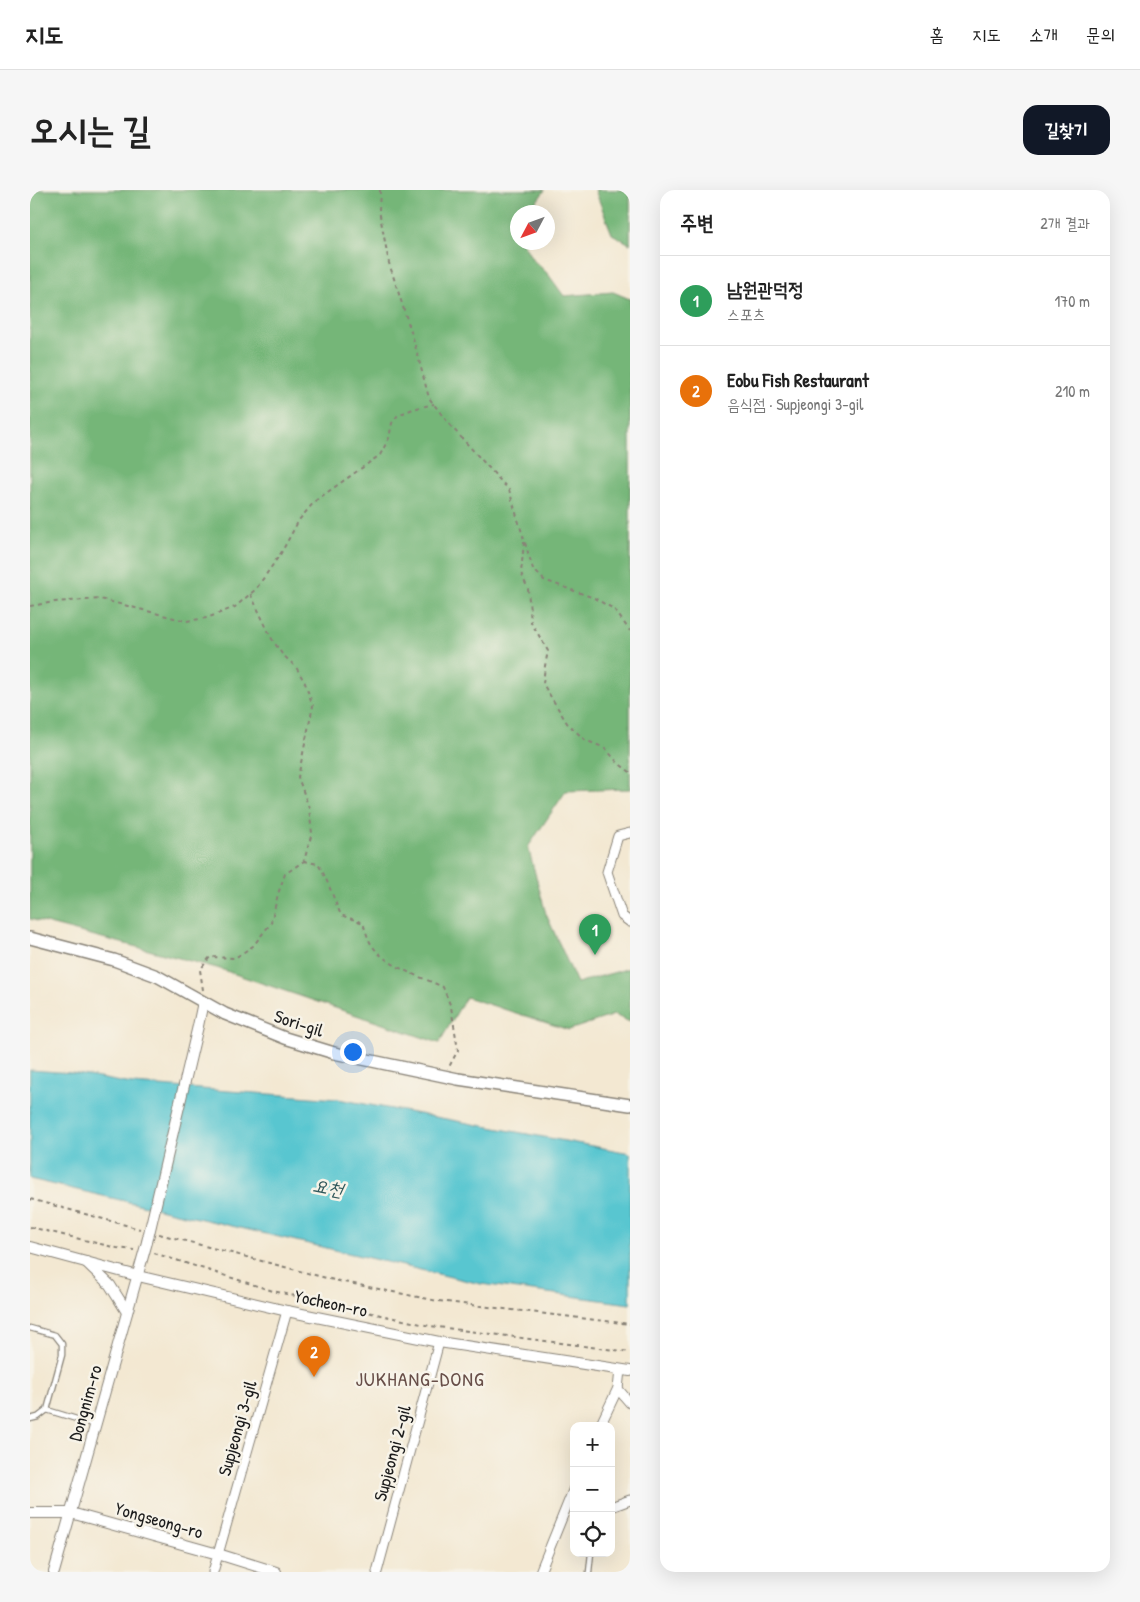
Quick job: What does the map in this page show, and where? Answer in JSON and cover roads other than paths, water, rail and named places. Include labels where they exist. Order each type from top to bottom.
[{"type":"main road","name":"Sori-gil","points":[[30,938],[114,960],[157,976],[225,1014],[252,1026],[334,1053],[449,1077],[630,1105]]},
{"type":"street","points":[[630,833],[618,836],[606,872],[622,916],[630,922]]},
{"type":"street","name":"Dongnim-ro","points":[[54,1572],[146,1246],[203,1002]]},
{"type":"street","name":"Yocheon-ro","points":[[30,1247],[138,1276],[287,1311],[439,1342],[625,1371]]},
{"type":"street","points":[[85,1261],[110,1285],[127,1312]]},
{"type":"street","name":"Supjeongi 3-gil","points":[[213,1572],[287,1311]]},
{"type":"street","name":"Supjeongi 2-gil","points":[[377,1572],[439,1342]]},
{"type":"street","points":[[602,1422],[625,1371]]},
{"type":"street","points":[[618,1388],[630,1403]]},
{"type":"street","points":[[540,1572],[570,1498]]},
{"type":"street","points":[[615,1506],[630,1500]]},
{"type":"street","name":"Yongseong-ro","points":[[30,1513],[71,1513],[276,1572]]},
{"type":"street","points":[[563,1516],[570,1515]]},
{"type":"lane","points":[[30,1328],[55,1335],[62,1344],[62,1355],[47,1410],[38,1417],[30,1419]]},
{"type":"lane","points":[[47,1410],[96,1425]]},
{"type":"lane","points":[[589,1572],[591,1557]]},
{"type":"water","name":"요천","points":[[30,1070],[72,1073],[132,1084],[338,1099],[630,1153],[630,1304],[481,1284],[30,1179]]},
{"type":"place","name":"남원관덕정","points":[[595,955]]},
{"type":"place","name":"Eobu Fish Restaurant","points":[[314,1377]]},
{"type":"district","name":"JUKHANG-DONG","points":[[420,1378]]}]
